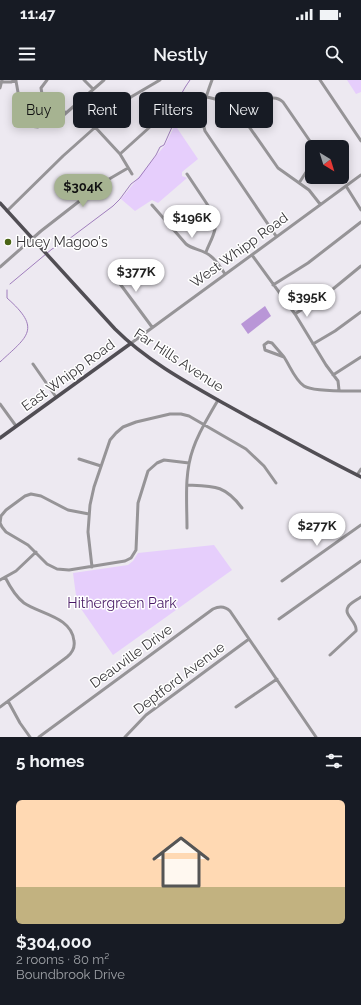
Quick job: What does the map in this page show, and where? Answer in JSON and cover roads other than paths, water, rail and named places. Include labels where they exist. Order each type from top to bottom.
[{"type":"main road","name":"Far Hills Avenue","points":[[0,203],[130,344],[218,400],[313,453],[359,476]]},
{"type":"main road","name":"East Whipp Road","points":[[0,438],[130,344]]},
{"type":"street","points":[[0,88],[1,82],[16,80],[18,92]]},
{"type":"street","points":[[47,80],[41,88],[42,94],[66,113],[104,80]]},
{"type":"street","points":[[84,80],[92,90]]},
{"type":"street","points":[[131,98],[160,80]]},
{"type":"street","points":[[212,80],[207,96],[215,99]]},
{"type":"street","points":[[320,80],[361,141]]},
{"type":"street","points":[[273,97],[279,98],[283,102],[309,140]]},
{"type":"street","points":[[7,211],[63,156],[95,128]]},
{"type":"street","points":[[97,128],[120,154],[132,174]]},
{"type":"street","points":[[120,154],[149,128]]},
{"type":"street","points":[[204,128],[276,236]]},
{"type":"street","points":[[250,128],[278,168],[309,190],[320,204]]},
{"type":"street","points":[[0,267],[32,239],[104,182],[128,168]]},
{"type":"street","points":[[187,174],[216,220],[216,229],[206,252]]},
{"type":"street","points":[[299,183],[305,174]]},
{"type":"street","name":"West Whipp Road","points":[[130,344],[361,175]]},
{"type":"street","points":[[346,186],[361,210]]},
{"type":"street","points":[[152,205],[189,246],[206,252],[213,258],[225,274]]},
{"type":"street","points":[[273,285],[308,263],[361,222]]},
{"type":"street","points":[[252,255],[295,314],[338,381],[339,390]]},
{"type":"street","points":[[295,314],[333,289],[361,266]]},
{"type":"street","points":[[112,273],[152,327]]},
{"type":"street","points":[[313,344],[361,312]]},
{"type":"street","points":[[284,357],[266,351],[264,347],[265,344],[268,342],[272,343],[284,357],[300,381],[306,387],[314,390],[361,391]]},
{"type":"street","points":[[333,375],[361,357]]},
{"type":"street","points":[[33,364],[56,397]]},
{"type":"street","points":[[187,528],[189,463],[196,441],[218,400]]},
{"type":"street","points":[[0,404],[16,426]]},
{"type":"street","points":[[92,567],[88,538],[89,514],[92,496],[110,440],[119,430],[128,424],[175,414],[189,416],[252,453],[264,466],[276,483]]},
{"type":"street","points":[[80,459],[101,466]]},
{"type":"street","points":[[89,514],[68,510],[37,494],[28,495],[3,513],[1,525],[6,532],[36,552],[47,564],[61,570],[92,567],[125,561],[131,558],[135,553],[137,546],[138,503],[144,481],[151,468],[164,460],[189,463]]},
{"type":"street","points":[[359,476],[361,469]]},
{"type":"street","points":[[188,485],[212,486],[222,489],[232,496],[242,508]]},
{"type":"street","points":[[282,581],[361,525]]},
{"type":"street","points":[[0,580],[21,567],[36,552]]},
{"type":"street","points":[[279,619],[361,561]]},
{"type":"street","points":[[0,707],[67,657],[73,650],[74,641],[72,632],[68,627],[56,618],[23,602],[12,591],[5,578]]},
{"type":"street","points":[[330,655],[356,631],[356,625],[348,614],[347,610],[349,606],[361,597]]},
{"type":"street","name":"Deauville Drive","points":[[40,737],[217,608],[222,607],[228,609],[314,736]]},
{"type":"street","name":"Deptford Avenue","points":[[125,737],[146,715],[249,639]]},
{"type":"street","points":[[236,707],[277,680]]},
{"type":"street","points":[[8,701],[20,723],[30,737]]},
{"type":"waterway","points":[[10,284],[52,249],[65,242],[113,206],[131,184],[139,178],[160,147],[164,145],[172,127],[170,119],[176,115],[180,96],[190,80]]},
{"type":"waterway","points":[[0,362],[24,338],[28,325],[25,317],[7,298],[7,290]]},
{"type":"place","name":"Huey Magoo's","points":[[8,242]]},
{"type":"park label","name":"Hithergreen Park","points":[[122,603]]}]
